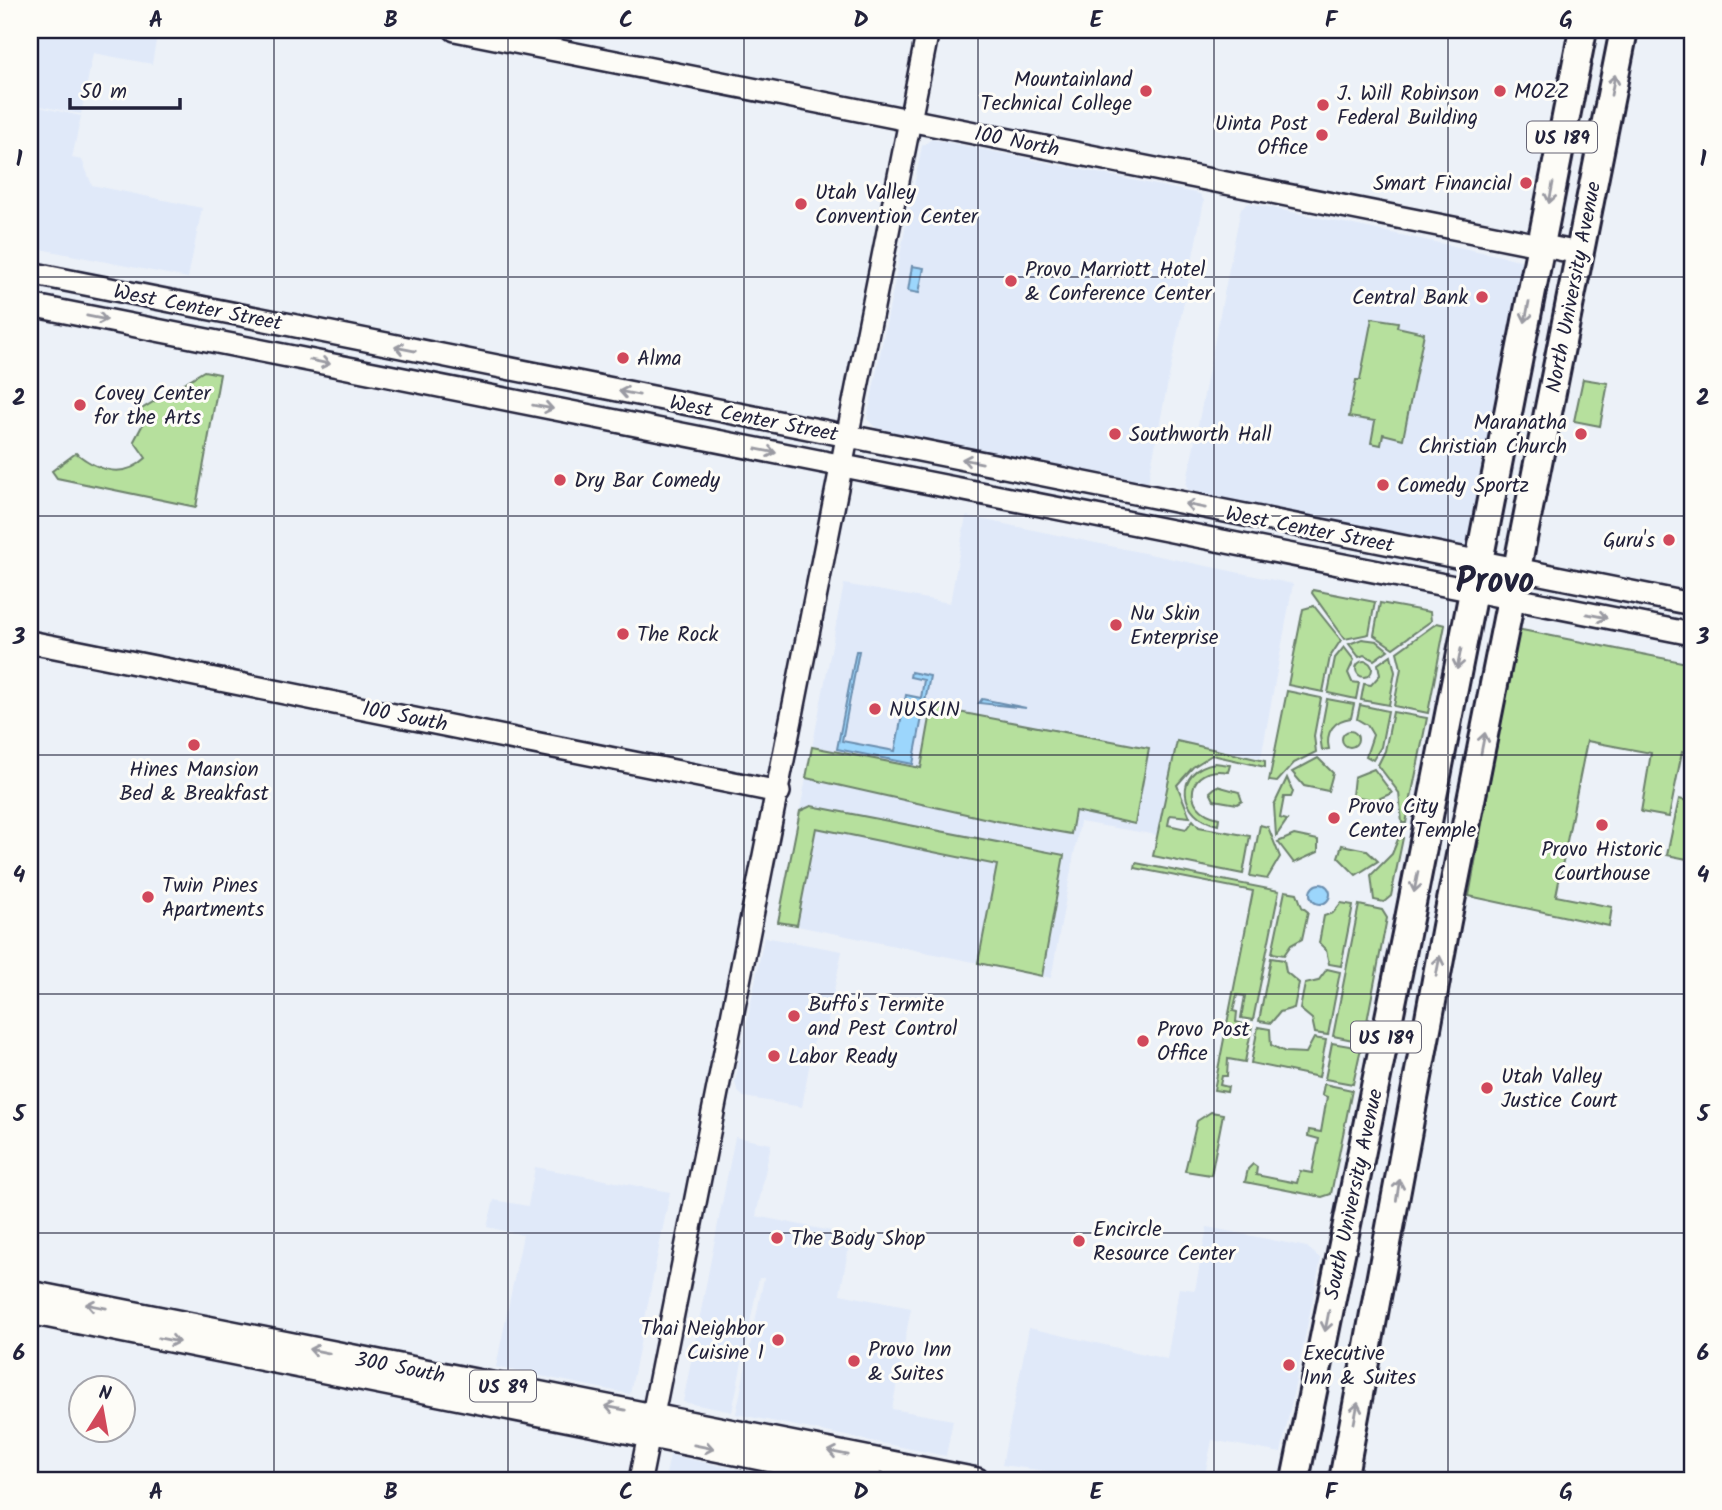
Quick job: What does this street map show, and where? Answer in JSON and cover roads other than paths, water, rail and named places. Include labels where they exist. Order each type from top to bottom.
[{"type":"highway","name":"North University Avenue","points":[[1475,577],[1583,30]]},
{"type":"highway","name":"North University Avenue","points":[[1514,585],[1624,30]]},
{"type":"highway","name":"South University Avenue","points":[[1295,1480],[1475,577]]},
{"type":"highway","name":"South University Avenue","points":[[1343,1480],[1390,1242],[1447,921],[1514,585]]},
{"type":"main road","name":"100 North","points":[[455,30],[1579,253]]},
{"type":"main road","points":[[640,1480],[779,792],[840,466],[928,30]]},
{"type":"main road","name":"West Center Street","points":[[30,273],[846,436],[1475,577]]},
{"type":"main road","name":"West Center Street","points":[[30,305],[840,466],[1475,577]]},
{"type":"main road","points":[[1475,577],[1514,585],[1692,634]]},
{"type":"main road","points":[[1475,577],[1514,585],[1692,604]]},
{"type":"main road","name":"100 South","points":[[30,642],[779,792]]},
{"type":"main road","name":"300 South","points":[[30,1293],[651,1425],[871,1480]]},
{"type":"main road","name":"300 South","points":[[30,1312],[651,1425],[977,1480]]},
{"type":"water","points":[[912,266],[924,268],[919,293],[908,291]]},
{"type":"water","points":[[856,651],[859,651],[842,741],[895,751],[906,695],[921,698],[924,680],[910,677],[911,672],[930,676],[913,764],[837,749]]},
{"type":"water","points":[[982,699],[1026,708],[979,703]]},
{"type":"water","points":[[1320,884],[1327,887],[1330,894],[1327,901],[1320,904],[1313,901],[1310,894],[1313,887]]},
{"type":"place","name":"Mountainland Technical College","points":[[1146,91]]},
{"type":"place","name":"MOZZ","points":[[1500,91]]},
{"type":"place","name":"J. Will Robinson Federal Building","points":[[1323,105]]},
{"type":"place","name":"Uinta Post Office","points":[[1322,135]]},
{"type":"place","name":"Smart Financial","points":[[1526,183]]},
{"type":"place","name":"Utah Valley Convention Center","points":[[801,204]]},
{"type":"place","name":"Provo Marriott Hotel & Conference Center","points":[[1011,281]]},
{"type":"place","name":"Central Bank","points":[[1482,297]]},
{"type":"place","name":"Alma","points":[[623,358]]},
{"type":"place","name":"Covey Center for the Arts","points":[[80,405]]},
{"type":"place","name":"Southworth Hall","points":[[1115,434]]},
{"type":"place","name":"Maranatha Christian Church","points":[[1581,434]]},
{"type":"place","name":"Dry Bar Comedy","points":[[560,480]]},
{"type":"place","name":"Comedy Sportz","points":[[1383,485]]},
{"type":"place","name":"Guru's","points":[[1669,540]]},
{"type":"place","name":"Nu Skin Enterprise","points":[[1116,625]]},
{"type":"place","name":"The Rock","points":[[623,634]]},
{"type":"place","name":"NUSKIN","points":[[875,709]]},
{"type":"place","name":"Hines Mansion Bed & Breakfast","points":[[194,745]]},
{"type":"place","name":"Provo City Center Temple","points":[[1334,818]]},
{"type":"place","name":"Provo Historic Courthouse","points":[[1602,825]]},
{"type":"place","name":"Twin Pines Apartments","points":[[148,897]]},
{"type":"place","name":"Buffo's Termite and Pest Control","points":[[794,1016]]},
{"type":"place","name":"Provo Post Office","points":[[1143,1041]]},
{"type":"place","name":"Labor Ready","points":[[774,1056]]},
{"type":"place","name":"Utah Valley Justice Court","points":[[1487,1088]]},
{"type":"place","name":"The Body Shop","points":[[777,1238]]},
{"type":"place","name":"Encircle Resource Center","points":[[1079,1241]]},
{"type":"place","name":"Thai Neighbor Cuisine 1","points":[[778,1340]]},
{"type":"place","name":"Provo Inn & Suites","points":[[854,1361]]},
{"type":"place","name":"Executive Inn & Suites","points":[[1289,1365]]},
{"type":"district","name":"Provo","points":[[1495,580]]}]
